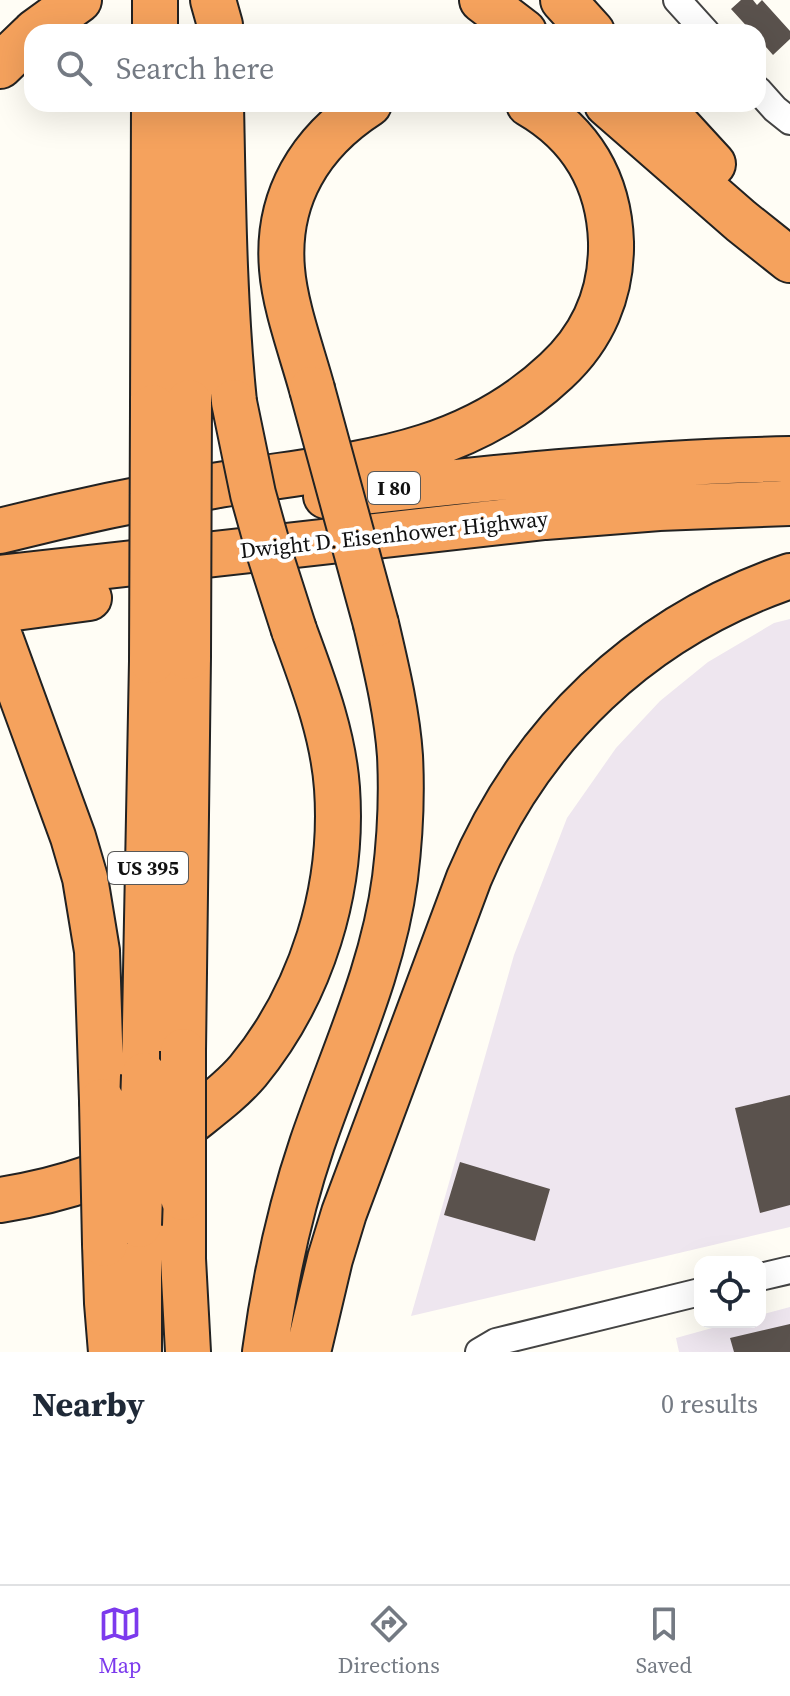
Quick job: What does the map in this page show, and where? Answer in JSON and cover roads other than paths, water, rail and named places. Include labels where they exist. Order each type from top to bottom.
[{"type":"highway","points":[[46,24],[79,0]]},
{"type":"highway","points":[[482,0],[514,24]]},
{"type":"highway","points":[[563,0],[585,24]]},
{"type":"highway","points":[[0,66],[24,43]]},
{"type":"highway","name":"US 395","points":[[154,112],[171,404],[170,659],[183,1051],[183,1259],[188,1352]]},
{"type":"highway","name":"US 395","points":[[171,404],[190,112]]},
{"type":"highway","points":[[0,1200],[75,1184],[165,1142],[246,1073],[270,1041],[309,968],[334,877],[338,833],[337,787],[331,746],[322,707],[270,555],[253,494],[234,402],[224,262],[221,112]]},
{"type":"highway","points":[[265,1352],[279,1269],[311,1147],[374,973],[395,880],[399,837],[400,753],[387,673],[282,270],[281,249],[287,209],[295,187],[318,147],[333,130],[358,112]]},
{"type":"highway","points":[[0,531],[144,498],[405,454],[467,432],[505,411],[541,385],[584,341],[603,298],[611,252],[607,205],[590,162],[560,126],[542,112]]},
{"type":"highway","points":[[616,112],[790,260]]},
{"type":"highway","points":[[665,112],[790,243]]},
{"type":"highway","name":"Dwight D. Eisenhower Highway","points":[[0,531],[534,473],[790,459]]},
{"type":"highway","name":"Dwight D. Eisenhower Highway","points":[[0,578],[545,517],[659,508],[790,503]]},
{"type":"highway","points":[[0,610],[529,540],[595,528],[659,508]]},
{"type":"highway","points":[[308,1352],[344,1213],[469,878],[511,793],[563,725],[593,693],[627,665],[705,613],[790,576]]},
{"type":"highway","points":[[0,637],[73,837],[93,920],[98,966],[102,1101],[122,1234],[107,1303],[111,1352]]},
{"type":"highway","name":"US 395","points":[[139,1352],[122,1234],[144,1075],[170,659]]},
{"type":"street","points":[[677,0],[699,24]]},
{"type":"street","points":[[766,99],[790,121]]},
{"type":"street","points":[[766,1276],[790,1270]]},
{"type":"street","points":[[479,1352],[496,1342],[694,1293]]}]
